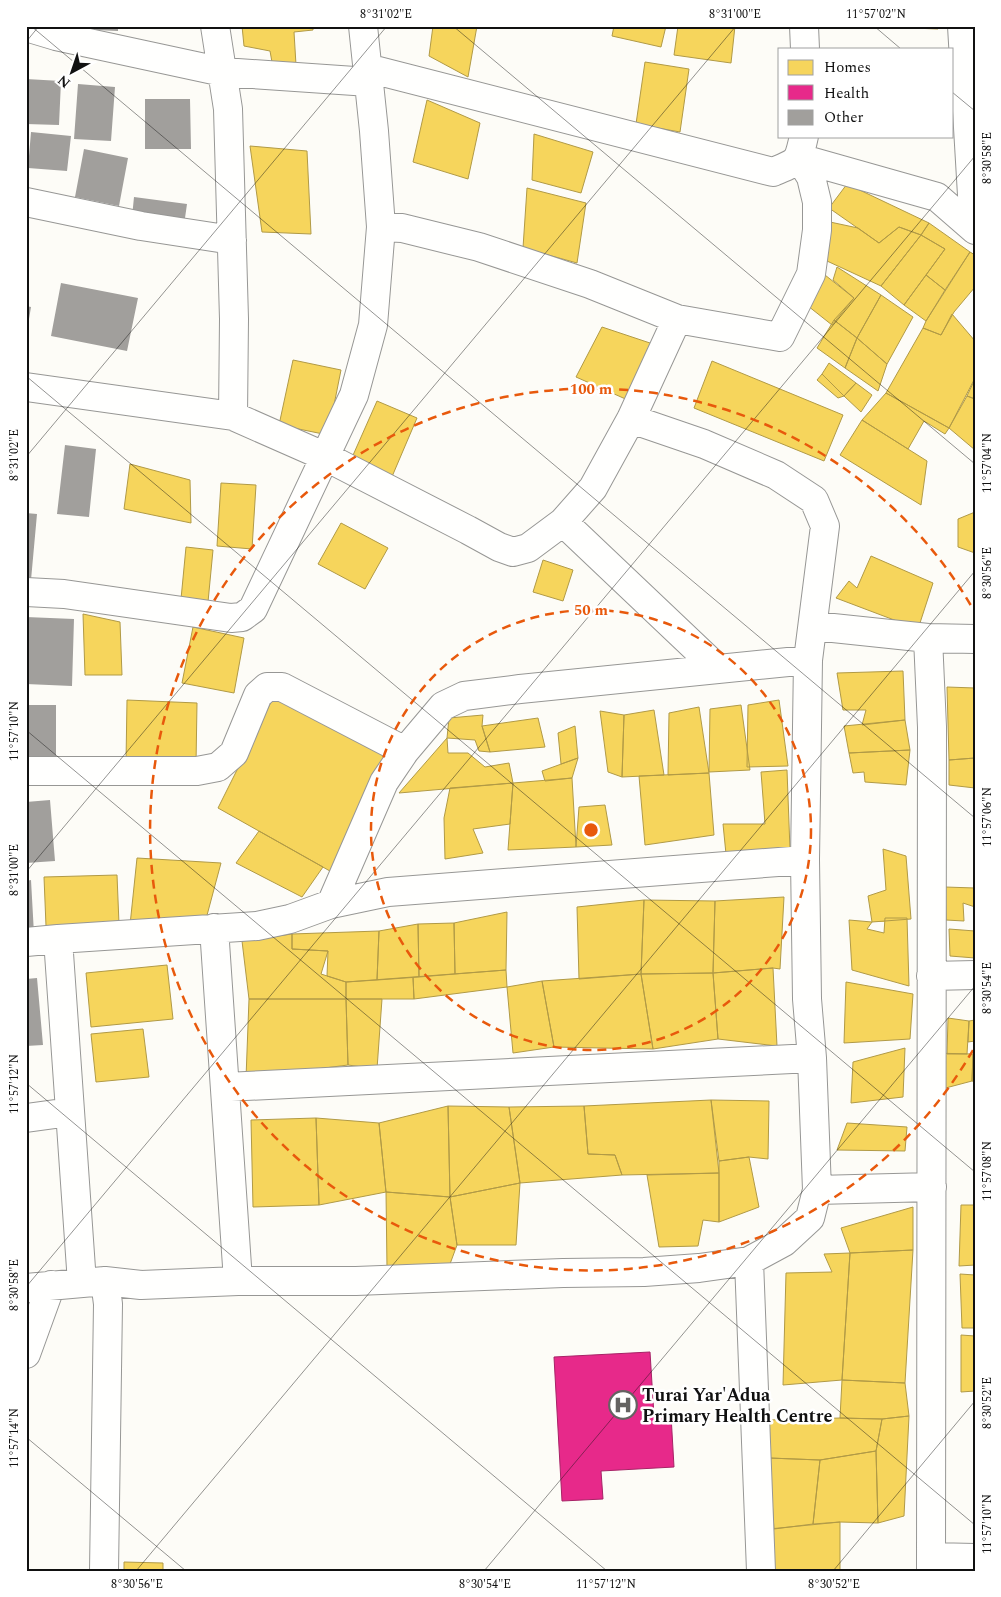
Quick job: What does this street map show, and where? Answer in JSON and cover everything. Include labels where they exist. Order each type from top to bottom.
[{"type":"street","points":[[215,26],[228,108],[234,319],[232,416]]},
{"type":"street","points":[[26,592],[64,594],[231,618],[242,617],[253,609],[354,395],[373,325],[381,227],[363,26]]},
{"type":"street","points":[[804,26],[805,48]]},
{"type":"street","points":[[962,26],[975,229]]},
{"type":"street","points":[[26,27],[66,38],[223,72],[368,76],[773,172],[791,164],[801,147]]},
{"type":"street","points":[[801,147],[937,197],[975,229]]},
{"type":"street","points":[[381,227],[402,228],[479,246],[590,284],[677,319],[780,337],[811,274],[817,230],[817,202],[801,147]]},
{"type":"street","points":[[26,202],[141,226],[232,240]]},
{"type":"street","points":[[26,387],[232,416],[326,457],[499,547],[514,552],[528,548],[563,522],[594,488],[631,419],[677,319]]},
{"type":"street","points":[[26,1354],[38,1287],[94,1282],[142,1285],[238,1281],[356,1281],[563,1273],[644,1272],[698,1268],[750,1261],[784,1242],[810,1218],[817,1190],[812,1058],[807,999],[805,860],[808,660],[814,626],[825,526],[814,500],[776,475],[704,444],[631,419]]},
{"type":"street","points":[[563,522],[718,669]]},
{"type":"street","points":[[814,626],[928,638],[975,639]]},
{"type":"street","points":[[928,638],[932,727],[931,1564],[975,1558]]},
{"type":"street","points":[[331,904],[384,782],[405,751],[443,706],[464,696],[808,660]]},
{"type":"street","points":[[26,771],[197,772],[218,767],[234,753],[258,695],[268,687],[282,687],[405,751]]},
{"type":"street","points":[[26,942],[257,926],[290,919],[331,904],[388,892],[805,860]]},
{"type":"street","points":[[214,928],[238,1281]]},
{"type":"street","points":[[58,939],[70,1112],[94,1282],[108,1312],[104,1571]]},
{"type":"street","points":[[931,976],[975,976]]},
{"type":"street","points":[[226,1087],[812,1058]]},
{"type":"street","points":[[26,1118],[70,1112]]},
{"type":"street","points":[[817,1190],[932,1187]]},
{"type":"street","points":[[750,1261],[761,1571]]},
{"type":"building: Homes","points":[[242,26],[313,26],[313,30],[294,32],[296,65],[272,62],[270,51],[244,46]]},
{"type":"building: Homes","points":[[433,26],[477,26],[468,77],[429,56]]},
{"type":"building: Homes","points":[[614,26],[666,26],[661,47],[612,36]]},
{"type":"building: Homes","points":[[678,26],[735,26],[731,63],[674,55]]},
{"type":"building: Homes","points":[[938,26],[938,29],[886,27]]},
{"type":"building: Homes","points":[[645,62],[689,69],[680,132],[636,124]]},
{"type":"building: Homes","points":[[427,100],[480,123],[468,179],[413,162]]},
{"type":"building: Homes","points":[[534,134],[593,152],[581,193],[532,180]]},
{"type":"building: Homes","points":[[250,146],[307,151],[311,234],[262,232]]},
{"type":"building: Homes","points":[[847,184],[929,223],[921,235],[899,227],[879,243],[829,208]]},
{"type":"building: Homes","points":[[527,188],[586,203],[577,263],[523,248]]},
{"type":"building: Homes","points":[[830,222],[858,228],[879,243],[899,227],[921,235],[881,286],[827,261]]},
{"type":"building: Homes","points":[[929,223],[970,252],[945,290],[926,275],[945,249],[921,235]]},
{"type":"building: Homes","points":[[921,235],[945,249],[904,305],[881,286]]},
{"type":"building: Homes","points":[[970,252],[975,255],[975,287],[954,312],[941,335],[923,328],[926,321]]},
{"type":"building: Homes","points":[[837,267],[881,295],[857,338],[834,320],[854,298],[833,280]]},
{"type":"building: Homes","points":[[825,275],[854,298],[832,325],[808,306]]},
{"type":"building: Homes","points":[[926,275],[945,290],[926,321],[904,305]]},
{"type":"building: Homes","points":[[881,295],[913,317],[887,364],[857,338]]},
{"type":"building: Homes","points":[[952,314],[975,341],[975,378],[949,428],[886,393],[923,328],[941,335]]},
{"type":"building: Homes","points":[[834,320],[857,338],[845,368],[817,348]]},
{"type":"building: Homes","points":[[602,327],[656,345],[630,401],[576,377]]},
{"type":"building: Homes","points":[[857,338],[887,364],[878,391],[845,368]]},
{"type":"building: Homes","points":[[293,360],[341,370],[328,435],[279,425]]},
{"type":"building: Homes","points":[[712,361],[843,415],[824,461],[694,408]]},
{"type":"building: Homes","points":[[829,363],[856,383],[844,396],[822,374]]},
{"type":"building: Homes","points":[[822,374],[844,396],[838,398],[817,380]]},
{"type":"building: Homes","points":[[975,379],[975,399],[967,396]]},
{"type":"building: Homes","points":[[856,383],[872,395],[861,412],[844,396]]},
{"type":"building: Homes","points":[[886,393],[949,428],[945,434],[924,421],[908,449],[862,420]]},
{"type":"building: Homes","points":[[967,396],[975,399],[975,450],[949,428]]},
{"type":"building: Homes","points":[[377,401],[417,418],[391,479],[350,462]]},
{"type":"building: Homes","points":[[862,420],[927,461],[921,505],[840,455]]},
{"type":"building: Homes","points":[[130,464],[190,480],[191,523],[124,509]]},
{"type":"building: Homes","points":[[221,483],[256,485],[252,549],[217,546]]},
{"type":"building: Homes","points":[[975,512],[975,553],[958,547],[958,519]]},
{"type":"building: Homes","points":[[341,523],[388,548],[365,589],[318,564]]},
{"type":"building: Homes","points":[[186,547],[213,550],[208,602],[181,599]]},
{"type":"building: Homes","points":[[871,556],[933,583],[918,629],[836,598],[849,581],[857,588]]},
{"type":"building: Homes","points":[[543,560],[573,570],[563,601],[533,592]]},
{"type":"building: Homes","points":[[83,614],[120,622],[122,675],[85,675]]},
{"type":"building: Homes","points":[[193,627],[244,638],[234,693],[182,683]]},
{"type":"building: Homes","points":[[903,671],[905,720],[862,725],[866,710],[843,710],[837,673]]},
{"type":"building: Homes","points":[[947,687],[975,688],[975,758],[949,760]]},
{"type":"building: Homes","points":[[275,694],[390,757],[337,875],[218,808]]},
{"type":"building: Homes","points":[[127,700],[197,703],[196,764],[126,762]]},
{"type":"building: Homes","points":[[779,700],[788,766],[747,767],[748,705]]},
{"type":"building: Homes","points":[[741,705],[750,770],[709,772],[710,709]]},
{"type":"building: Homes","points":[[699,707],[709,773],[668,775],[669,713]]},
{"type":"building: Homes","points":[[654,710],[664,775],[622,777],[624,715]]},
{"type":"building: Homes","points":[[600,711],[624,715],[622,777],[608,772]]},
{"type":"building: Homes","points":[[483,715],[482,726],[490,752],[479,751],[475,740],[447,738],[449,718]]},
{"type":"building: Homes","points":[[538,718],[545,747],[490,752],[482,726]]},
{"type":"building: Homes","points":[[905,720],[910,750],[849,753],[844,726]]},
{"type":"building: Homes","points":[[575,726],[578,758],[561,764],[558,733]]},
{"type":"building: Homes","points":[[447,738],[448,753],[468,753],[485,767],[509,763],[513,783],[399,793]]},
{"type":"building: Homes","points":[[910,750],[906,785],[865,782],[864,772],[853,773],[849,753]]},
{"type":"building: Homes","points":[[578,758],[572,778],[545,781],[542,771]]},
{"type":"building: Homes","points":[[975,758],[975,788],[949,785],[949,760]]},
{"type":"building: Homes","points":[[787,770],[790,850],[726,854],[723,824],[765,824],[761,772]]},
{"type":"building: Homes","points":[[709,773],[714,835],[645,845],[639,776]]},
{"type":"building: Homes","points":[[572,778],[576,847],[508,850],[513,783]]},
{"type":"building: Homes","points":[[513,783],[510,824],[473,829],[483,853],[445,859],[444,818],[450,788]]},
{"type":"building: Homes","points":[[605,805],[612,845],[576,847],[579,807]]},
{"type":"building: Homes","points":[[259,831],[323,867],[302,897],[236,863]]},
{"type":"building: Homes","points":[[883,849],[906,856],[911,919],[872,922],[868,896],[886,890]]},
{"type":"building: Homes","points":[[137,858],[221,863],[206,919],[130,925]]},
{"type":"building: Homes","points":[[117,875],[119,924],[46,926],[44,877]]},
{"type":"building: Homes","points":[[945,887],[975,888],[975,907],[963,903],[964,921],[946,920]]},
{"type":"building: Homes","points":[[784,897],[780,969],[713,973],[715,901]]},
{"type":"building: Homes","points":[[644,900],[715,901],[713,973],[641,974]]},
{"type":"building: Homes","points":[[644,900],[641,974],[579,979],[577,907]]},
{"type":"building: Homes","points":[[507,912],[506,970],[455,974],[454,923]]},
{"type":"building: Homes","points":[[885,918],[907,918],[909,986],[852,970],[849,920],[872,922],[867,929],[884,933]]},
{"type":"building: Homes","points":[[454,923],[455,974],[419,977],[418,924]]},
{"type":"building: Homes","points":[[418,924],[419,977],[377,980],[379,931]]},
{"type":"building: Homes","points":[[949,929],[975,931],[975,958],[950,956]]},
{"type":"building: Homes","points":[[379,931],[377,980],[346,982],[327,976],[328,951],[292,949],[292,934]]},
{"type":"building: Homes","points":[[292,934],[292,949],[328,951],[321,974],[346,982],[346,999],[249,999],[242,941]]},
{"type":"building: Homes","points":[[167,965],[173,1019],[91,1027],[86,973]]},
{"type":"building: Homes","points":[[773,968],[777,1046],[718,1039],[713,973]]},
{"type":"building: Homes","points":[[506,970],[507,987],[414,999],[413,977]]},
{"type":"building: Homes","points":[[713,973],[718,1039],[653,1049],[641,974]]},
{"type":"building: Homes","points":[[641,974],[653,1049],[554,1047],[542,981]]},
{"type":"building: Homes","points":[[413,977],[414,999],[346,999],[346,982]]},
{"type":"building: Homes","points":[[542,981],[554,1047],[513,1053],[507,987]]},
{"type":"building: Homes","points":[[846,982],[913,994],[910,1039],[844,1043]]},
{"type":"building: Homes","points":[[249,999],[346,999],[348,1065],[246,1078]]},
{"type":"building: Homes","points":[[346,999],[382,999],[377,1069],[348,1065]]},
{"type":"building: Homes","points":[[948,1018],[969,1021],[967,1054],[947,1054]]},
{"type":"building: Homes","points":[[975,1020],[975,1041],[968,1042],[969,1021]]},
{"type":"building: Homes","points":[[143,1029],[149,1077],[96,1082],[91,1034]]},
{"type":"building: Homes","points":[[905,1048],[903,1097],[851,1103],[853,1062]]},
{"type":"building: Homes","points":[[931,1053],[973,1054],[972,1081],[938,1090]]},
{"type":"building: Homes","points":[[973,1054],[975,1054],[975,1082],[972,1081]]},
{"type":"building: Homes","points":[[711,1100],[769,1101],[768,1159],[749,1157],[719,1161]]},
{"type":"building: Homes","points":[[711,1100],[719,1173],[622,1175],[615,1155],[588,1154],[584,1106]]},
{"type":"building: Homes","points":[[448,1106],[509,1107],[520,1183],[450,1197]]},
{"type":"building: Homes","points":[[448,1106],[450,1197],[386,1192],[379,1123]]},
{"type":"building: Homes","points":[[584,1106],[588,1154],[615,1155],[622,1175],[520,1183],[509,1107]]},
{"type":"building: Homes","points":[[316,1118],[319,1205],[253,1207],[251,1120]]},
{"type":"building: Homes","points":[[316,1118],[379,1123],[386,1192],[319,1205]]},
{"type":"building: Homes","points":[[847,1123],[907,1127],[905,1151],[837,1150]]},
{"type":"building: Homes","points":[[749,1157],[759,1207],[719,1222],[719,1161]]},
{"type":"building: Homes","points":[[719,1173],[719,1222],[703,1220],[698,1246],[659,1247],[647,1175]]},
{"type":"building: Homes","points":[[520,1183],[516,1245],[457,1245],[450,1197]]},
{"type":"building: Homes","points":[[386,1192],[450,1197],[457,1245],[450,1264],[387,1268]]},
{"type":"building: Homes","points":[[961,1205],[975,1205],[975,1265],[959,1266]]},
{"type":"building: Homes","points":[[913,1207],[913,1250],[850,1253],[841,1228]]},
{"type":"building: Homes","points":[[913,1250],[905,1383],[842,1380],[850,1253]]},
{"type":"building: Homes","points":[[850,1253],[842,1380],[783,1385],[786,1273],[832,1272],[824,1254]]},
{"type":"building: Homes","points":[[960,1274],[975,1275],[975,1328],[962,1328]]},
{"type":"building: Homes","points":[[961,1335],[975,1336],[975,1391],[961,1392]]},
{"type":"building: Homes","points":[[842,1380],[905,1383],[909,1416],[882,1419],[840,1418]]},
{"type":"building: Homes","points":[[909,1416],[904,1516],[878,1523],[876,1451],[882,1419]]},
{"type":"building: Homes","points":[[882,1419],[876,1451],[820,1460],[769,1458],[768,1420]]},
{"type":"building: Homes","points":[[876,1451],[878,1523],[840,1522],[813,1524],[820,1460]]},
{"type":"building: Homes","points":[[769,1458],[820,1460],[813,1524],[774,1529]]},
{"type":"building: Homes","points":[[840,1522],[840,1571],[769,1571],[759,1530]]},
{"type":"building: Homes","points":[[124,1562],[163,1563],[163,1571],[124,1571]]},
{"type":"building: Health","points":[[650,1352],[654,1416],[671,1415],[674,1467],[601,1471],[603,1499],[562,1501],[554,1357]]},
{"type":"building: Other","points":[[97,26],[118,26],[118,31],[96,30]]},
{"type":"building: Other","points":[[26,79],[61,81],[59,125],[26,124]]},
{"type":"building: Other","points":[[78,84],[115,87],[111,141],[74,139]]},
{"type":"building: Other","points":[[145,99],[190,99],[191,149],[145,149]]},
{"type":"building: Other","points":[[31,132],[71,136],[67,171],[28,168]]},
{"type":"building: Other","points":[[84,149],[128,158],[119,206],[75,197]]},
{"type":"building: Other","points":[[134,197],[187,204],[184,225],[132,217]]},
{"type":"building: Other","points":[[61,283],[138,298],[127,351],[51,336]]},
{"type":"building: Other","points":[[26,306],[31,307],[27,331],[26,331]]},
{"type":"building: Other","points":[[65,445],[96,449],[89,517],[57,514]]},
{"type":"building: Other","points":[[26,513],[37,514],[31,580],[26,580]]},
{"type":"building: Other","points":[[26,617],[74,619],[72,686],[26,684]]},
{"type":"building: Other","points":[[26,705],[56,705],[56,758],[26,757]]},
{"type":"building: Other","points":[[50,800],[55,861],[26,863],[26,802]]},
{"type":"building: Other","points":[[31,880],[34,934],[26,935],[26,881]]},
{"type":"building: Other","points":[[37,978],[43,1045],[26,1046],[26,979]]},
{"type":"place","name":"Turai Yar'Adua Primary Health Centre","points":[[623,1405]]}]
